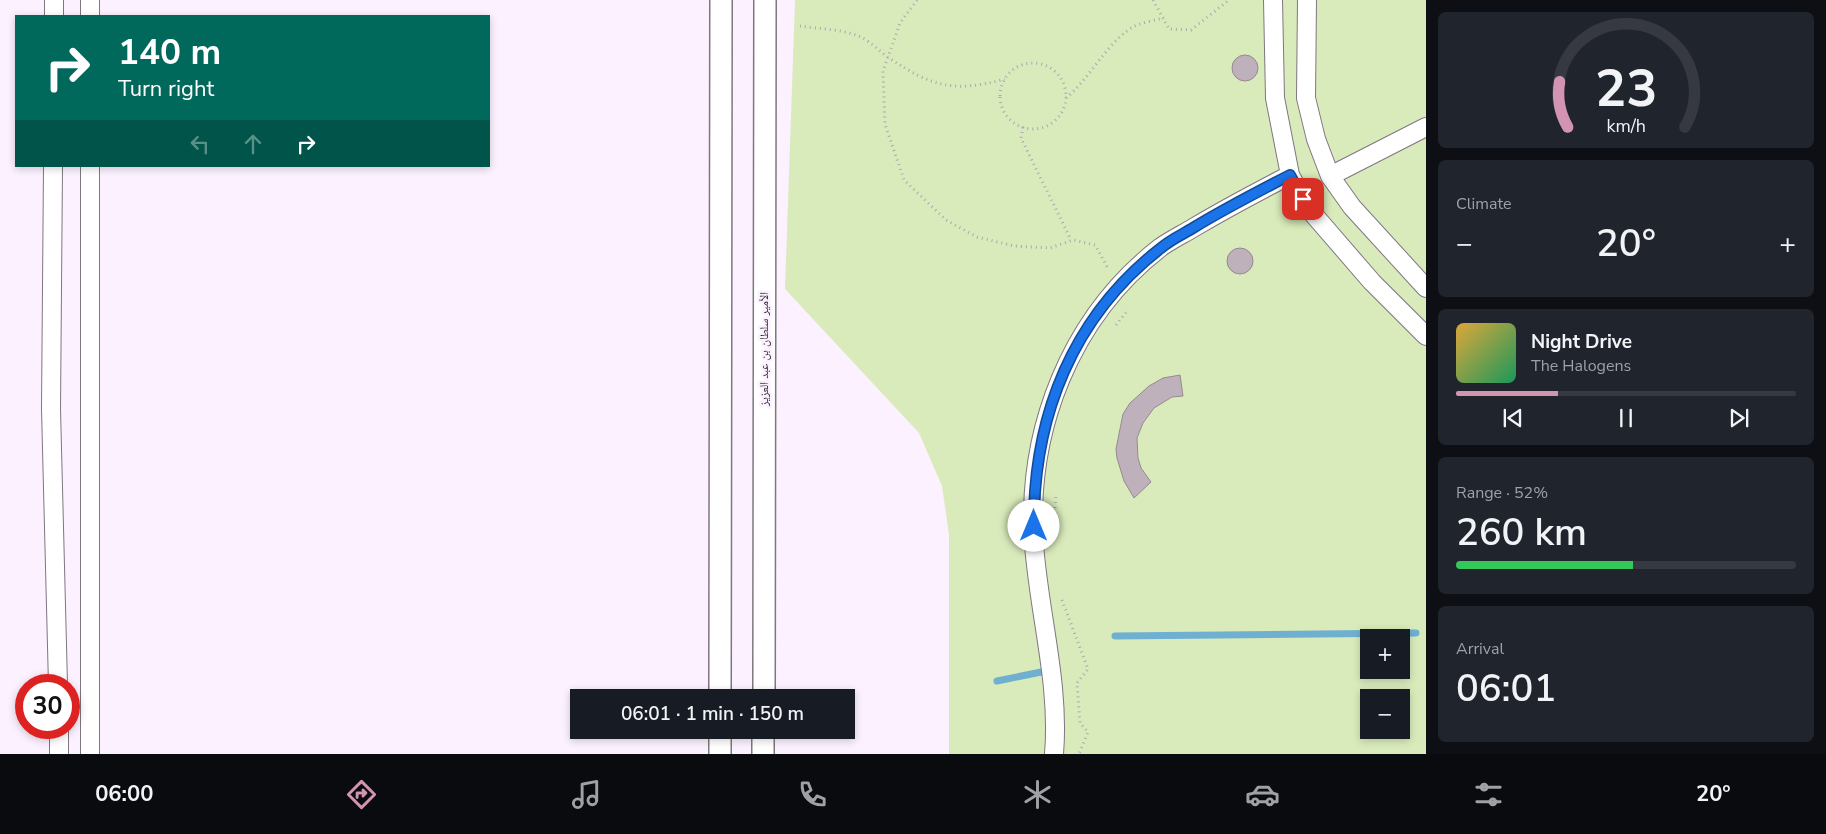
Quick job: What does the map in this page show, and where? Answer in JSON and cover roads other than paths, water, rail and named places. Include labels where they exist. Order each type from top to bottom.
[{"type":"street","points":[[54,0],[54,15]]},
{"type":"street","points":[[90,0],[90,15]]},
{"type":"street","points":[[720,689],[721,0]]},
{"type":"street","name":"الأمير سلطان بن عبد العزيز","points":[[764,689],[765,0]]},
{"type":"street","points":[[1273,0],[1275,98],[1290,175],[1308,208],[1372,282],[1426,336]]},
{"type":"street","points":[[1308,0],[1306,98],[1316,139],[1330,176],[1352,207],[1426,288]]},
{"type":"street","points":[[1330,176],[1426,127]]},
{"type":"street","points":[[53,167],[51,409],[58,674]]},
{"type":"street","points":[[90,167],[90,754]]},
{"type":"street","points":[[1054,754],[1056,727],[1054,694],[1034,544],[1034,490],[1042,437],[1059,381],[1082,333],[1113,291],[1162,247],[1215,215],[1290,175]]},
{"type":"street","points":[[59,739],[59,754]]},
{"type":"street","points":[[720,739],[720,754]]},
{"type":"street","points":[[763,754],[764,739]]},
{"type":"waterway","points":[[1115,636],[1416,633]]},
{"type":"waterway","points":[[997,681],[1046,671]]}]
